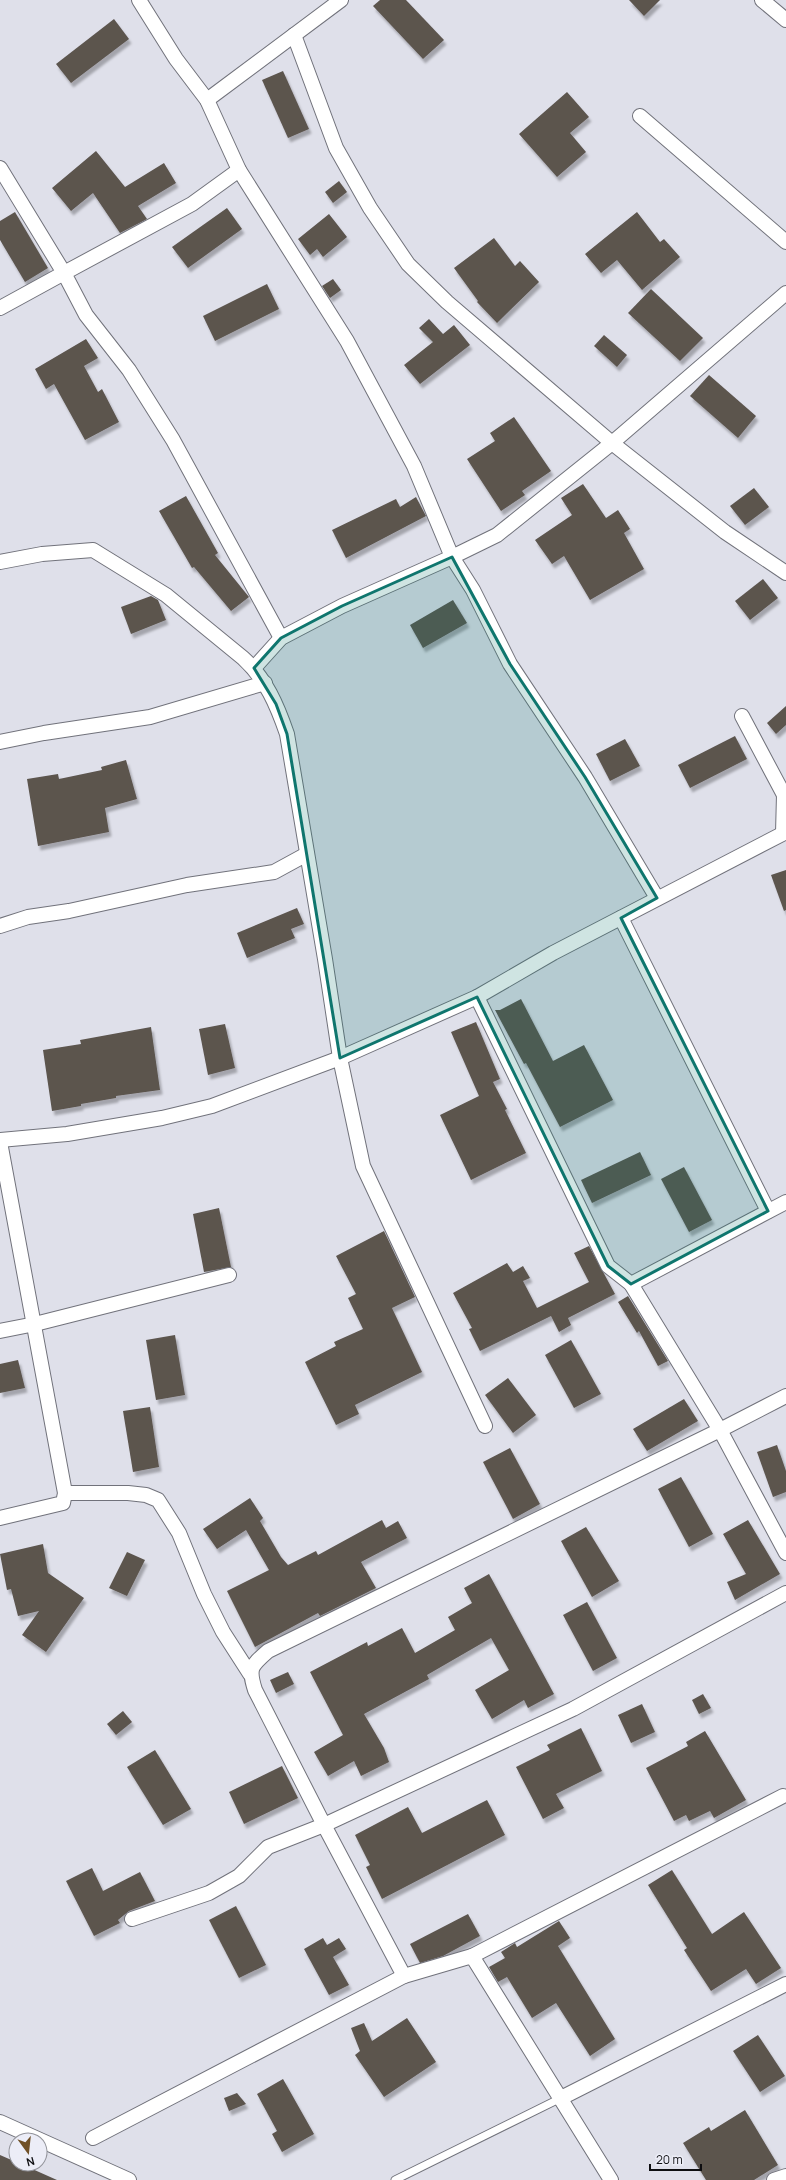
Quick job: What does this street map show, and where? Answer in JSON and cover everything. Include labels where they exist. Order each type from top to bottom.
[{"type":"street","points":[[139,0],[176,58],[207,100],[239,170],[346,341],[414,466],[452,557],[473,590],[510,664],[585,777],[657,898]]},
{"type":"street","points":[[207,100],[341,0]]},
{"type":"street","points":[[762,0],[786,20]]},
{"type":"street","points":[[294,35],[336,148],[370,208],[408,264],[447,302],[612,443],[725,532],[786,573]]},
{"type":"street","points":[[640,116],[786,242]]},
{"type":"street","points":[[0,168],[64,273],[86,315],[129,370],[173,440],[281,638]]},
{"type":"street","points":[[0,308],[192,204],[239,170]]},
{"type":"street","points":[[254,668],[281,638],[342,606],[452,557],[497,535],[612,443],[786,293]]},
{"type":"street","points":[[0,562],[42,554],[93,550],[166,595],[254,668],[265,683],[276,704],[287,734],[340,1058],[363,1166],[485,1426]]},
{"type":"street","points":[[0,742],[44,733],[150,717],[265,683]]},
{"type":"street","points":[[0,1518],[63,1503],[65,1493],[0,1141],[66,1134],[162,1118],[212,1106],[340,1058],[477,997],[657,898],[784,832],[785,794],[742,716]]},
{"type":"street","points":[[0,926],[28,918],[69,911],[187,885],[274,872],[307,854]]},
{"type":"street","points":[[621,918],[768,1211]]},
{"type":"street","points":[[477,997],[608,1266],[631,1284],[720,1430],[786,1553]]},
{"type":"street","points":[[631,1284],[786,1202]]},
{"type":"street","points":[[0,1331],[35,1324],[229,1274]]},
{"type":"street","points":[[250,1674],[255,1663],[268,1651],[720,1430],[786,1396]]},
{"type":"street","points":[[65,1493],[128,1493],[146,1495],[158,1500],[180,1533],[204,1594],[223,1632],[250,1674],[255,1690],[404,1976]]},
{"type":"street","points":[[132,1919],[209,1893],[239,1876],[268,1847],[324,1825],[573,1709],[786,1593]]},
{"type":"street","points":[[94,2138],[404,1976],[472,1956],[783,1796]]},
{"type":"street","points":[[472,1956],[611,2180]]},
{"type":"street","points":[[561,2098],[786,1984]]},
{"type":"street","points":[[0,2122],[128,2180]]},
{"type":"street","points":[[774,2180],[786,2176]]},
{"type":"lane","points":[[395,2180],[561,2098]]},
{"type":"highlighted area","points":[[452,557],[510,664],[585,777],[657,898],[621,918],[768,1211],[631,1284],[608,1266],[477,997],[340,1058],[287,734],[276,704],[254,668],[281,638],[342,606]]},
{"type":"building","points":[[380,0],[406,0],[444,40],[423,59],[373,6]]},
{"type":"building","points":[[629,0],[660,0],[644,16]]},
{"type":"building","points":[[114,19],[129,39],[71,83],[56,64]]},
{"type":"building","points":[[283,71],[309,129],[288,138],[262,80]]},
{"type":"building","points":[[567,92],[589,117],[570,133],[586,152],[557,177],[519,134]]},
{"type":"building","points":[[96,151],[125,187],[164,163],[176,183],[138,206],[147,219],[120,233],[93,193],[71,211],[52,188]]},
{"type":"building","points":[[339,181],[347,192],[333,203],[325,192]]},
{"type":"building","points":[[227,208],[242,229],[188,268],[172,247]]},
{"type":"building","points":[[15,212],[48,268],[25,282],[0,240],[0,221]]},
{"type":"building","points":[[637,212],[660,242],[664,239],[680,257],[642,290],[617,260],[601,273],[585,254]]},
{"type":"building","points":[[329,214],[347,237],[323,257],[317,249],[310,255],[298,239]]},
{"type":"building","points":[[494,238],[515,266],[520,261],[539,282],[497,323],[477,302],[478,301],[454,268]]},
{"type":"building","points":[[333,279],[341,290],[330,298],[322,286]]},
{"type":"building","points":[[267,284],[279,309],[215,341],[203,316]]},
{"type":"building","points":[[651,289],[703,338],[680,361],[628,313]]},
{"type":"building","points":[[429,319],[443,334],[454,325],[470,345],[420,384],[404,365],[433,342],[419,328]]},
{"type":"building","points":[[604,335],[627,355],[617,367],[594,346]]},
{"type":"building","points":[[86,339],[98,358],[84,366],[98,392],[102,389],[119,422],[85,440],[54,384],[46,389],[35,369]]},
{"type":"building","points":[[709,375],[756,416],[738,438],[690,396]]},
{"type":"building","points":[[514,417],[551,471],[522,491],[525,495],[501,511],[467,459],[495,441],[490,433]]},
{"type":"building","points":[[583,484],[606,518],[618,510],[630,529],[624,533],[644,569],[590,600],[564,556],[552,564],[535,540],[572,515],[561,498]]},
{"type":"building","points":[[754,488],[769,507],[745,525],[730,506]]},
{"type":"building","points":[[186,496],[218,553],[215,555],[249,597],[231,611],[194,567],[192,568],[159,511]]},
{"type":"building","points":[[416,497],[426,516],[346,558],[332,530],[396,499],[400,507]]},
{"type":"building","points":[[763,579],[778,598],[750,620],[735,601]]},
{"type":"building","points":[[151,596],[158,600],[166,620],[131,634],[121,607]]},
{"type":"building","points":[[453,600],[467,623],[423,648],[410,625]]},
{"type":"building","points":[[786,706],[786,725],[776,734],[767,723]]},
{"type":"building","points":[[735,736],[747,759],[690,788],[678,765]]},
{"type":"building","points":[[625,739],[640,766],[610,781],[596,754]]},
{"type":"building","points":[[126,760],[137,799],[105,808],[109,832],[38,846],[27,779],[58,774],[59,779],[102,770],[101,767]]},
{"type":"building","points":[[786,870],[786,910],[784,911],[771,875]]},
{"type":"building","points":[[297,908],[304,924],[291,929],[295,938],[247,958],[237,933]]},
{"type":"building","points":[[521,999],[553,1061],[584,1045],[613,1100],[560,1127],[526,1063],[524,1064],[495,1010],[500,1010]]},
{"type":"building","points":[[476,1022],[500,1079],[493,1082],[507,1109],[505,1110],[526,1153],[471,1180],[440,1115],[479,1096],[451,1032]]},
{"type":"building","points":[[225,1024],[235,1068],[208,1075],[199,1029]]},
{"type":"building","points":[[151,1027],[160,1090],[116,1096],[116,1098],[52,1111],[43,1050],[81,1044],[80,1040]]},
{"type":"building","points":[[640,1152],[651,1175],[592,1203],[581,1180]]},
{"type":"building","points":[[684,1167],[712,1220],[689,1232],[661,1179]]},
{"type":"building","points":[[219,1208],[231,1267],[204,1272],[193,1214]]},
{"type":"building","points":[[384,1231],[415,1297],[392,1308],[422,1372],[355,1405],[359,1414],[336,1425],[305,1362],[336,1346],[334,1342],[363,1329],[348,1298],[356,1294],[336,1256]]},
{"type":"building","points":[[589,1246],[615,1294],[568,1318],[571,1325],[559,1332],[551,1316],[480,1351],[469,1329],[472,1328],[453,1293],[507,1263],[513,1272],[523,1266],[530,1278],[523,1281],[537,1308],[589,1282],[574,1253]]},
{"type":"building","points":[[628,1296],[668,1361],[658,1366],[639,1331],[637,1333],[618,1302]]},
{"type":"building","points":[[175,1335],[185,1395],[156,1400],[146,1340]]},
{"type":"building","points":[[571,1340],[601,1394],[574,1408],[545,1355]]},
{"type":"building","points":[[18,1360],[25,1388],[0,1393],[0,1364]]},
{"type":"building","points":[[508,1378],[536,1415],[513,1433],[485,1395]]},
{"type":"building","points":[[684,1399],[698,1421],[647,1451],[633,1429]]},
{"type":"building","points":[[150,1407],[159,1467],[133,1472],[123,1411]]},
{"type":"building","points":[[777,1445],[786,1471],[786,1492],[773,1497],[757,1452]]},
{"type":"building","points":[[510,1448],[540,1504],[513,1519],[483,1462]]},
{"type":"building","points":[[681,1477],[713,1534],[689,1547],[658,1489]]},
{"type":"building","points":[[250,1498],[263,1518],[260,1521],[281,1557],[288,1565],[316,1551],[318,1555],[382,1520],[386,1528],[398,1521],[407,1538],[361,1562],[376,1588],[320,1616],[318,1613],[255,1647],[227,1591],[269,1570],[246,1530],[217,1549],[203,1529]]},
{"type":"building","points":[[748,1520],[780,1574],[735,1600],[727,1582],[746,1574],[723,1534]]},
{"type":"building","points":[[586,1527],[619,1581],[592,1597],[561,1541]]},
{"type":"building","points":[[43,1544],[48,1573],[84,1598],[46,1652],[22,1635],[39,1611],[18,1616],[11,1589],[7,1590],[0,1554]]},
{"type":"building","points":[[127,1552],[145,1560],[127,1596],[109,1588]]},
{"type":"building","points":[[489,1574],[554,1694],[528,1708],[524,1700],[492,1719],[475,1690],[509,1670],[491,1638],[427,1675],[429,1679],[364,1714],[384,1748],[389,1762],[361,1776],[354,1761],[328,1776],[314,1752],[343,1735],[310,1672],[367,1642],[368,1646],[402,1628],[415,1653],[455,1630],[448,1617],[472,1603],[464,1588]]},
{"type":"building","points":[[587,1602],[617,1658],[593,1671],[563,1615]]},
{"type":"building","points":[[288,1672],[294,1684],[276,1693],[270,1680]]},
{"type":"building","points":[[703,1694],[711,1708],[699,1714],[692,1700]]},
{"type":"building","points":[[642,1704],[655,1732],[631,1743],[618,1715]]},
{"type":"building","points":[[123,1711],[132,1722],[116,1735],[107,1724]]},
{"type":"building","points":[[581,1728],[602,1771],[556,1794],[564,1808],[543,1819],[516,1767],[550,1750],[547,1745]]},
{"type":"building","points":[[705,1731],[746,1800],[714,1818],[710,1811],[689,1821],[686,1815],[674,1821],[646,1768],[688,1746],[686,1742]]},
{"type":"building","points":[[155,1750],[191,1809],[163,1825],[127,1767]]},
{"type":"building","points":[[282,1766],[298,1798],[244,1824],[229,1792]]},
{"type":"building","points":[[487,1800],[505,1835],[382,1899],[366,1867],[370,1865],[355,1835],[408,1807],[422,1833]]},
{"type":"building","points":[[92,1868],[103,1891],[140,1872],[155,1901],[129,1911],[118,1920],[120,1923],[94,1936],[66,1881]]},
{"type":"building","points":[[672,1870],[712,1934],[744,1912],[781,1968],[756,1984],[746,1969],[711,1991],[684,1950],[687,1948],[648,1885]]},
{"type":"building","points":[[236,1906],[266,1965],[239,1978],[209,1920]]},
{"type":"building","points":[[468,1914],[480,1936],[443,1956],[420,1963],[410,1944]]},
{"type":"building","points":[[559,1921],[570,1938],[558,1946],[615,2039],[590,2056],[556,2003],[532,2018],[507,1977],[498,1982],[489,1967],[505,1958],[501,1952],[515,1943],[517,1947]]},
{"type":"building","points":[[323,1938],[327,1945],[339,1938],[346,1949],[333,1957],[349,1985],[329,1995],[304,1949]]},
{"type":"building","points":[[407,2018],[436,2062],[384,2097],[355,2055],[360,2051],[351,2028],[364,2023],[372,2041]]},
{"type":"building","points":[[758,2035],[785,2076],[760,2092],[733,2051]]},
{"type":"building","points":[[283,2079],[314,2134],[282,2152],[272,2134],[277,2131],[257,2094]]},
{"type":"building","points":[[237,2093],[246,2104],[229,2111],[224,2098]]},
{"type":"building","points":[[745,2110],[778,2165],[754,2180],[706,2180],[683,2143],[709,2127],[711,2131]]},
{"type":"building","points":[[0,2155],[8,2158],[8,2172],[39,2172],[57,2180],[0,2180]]}]
